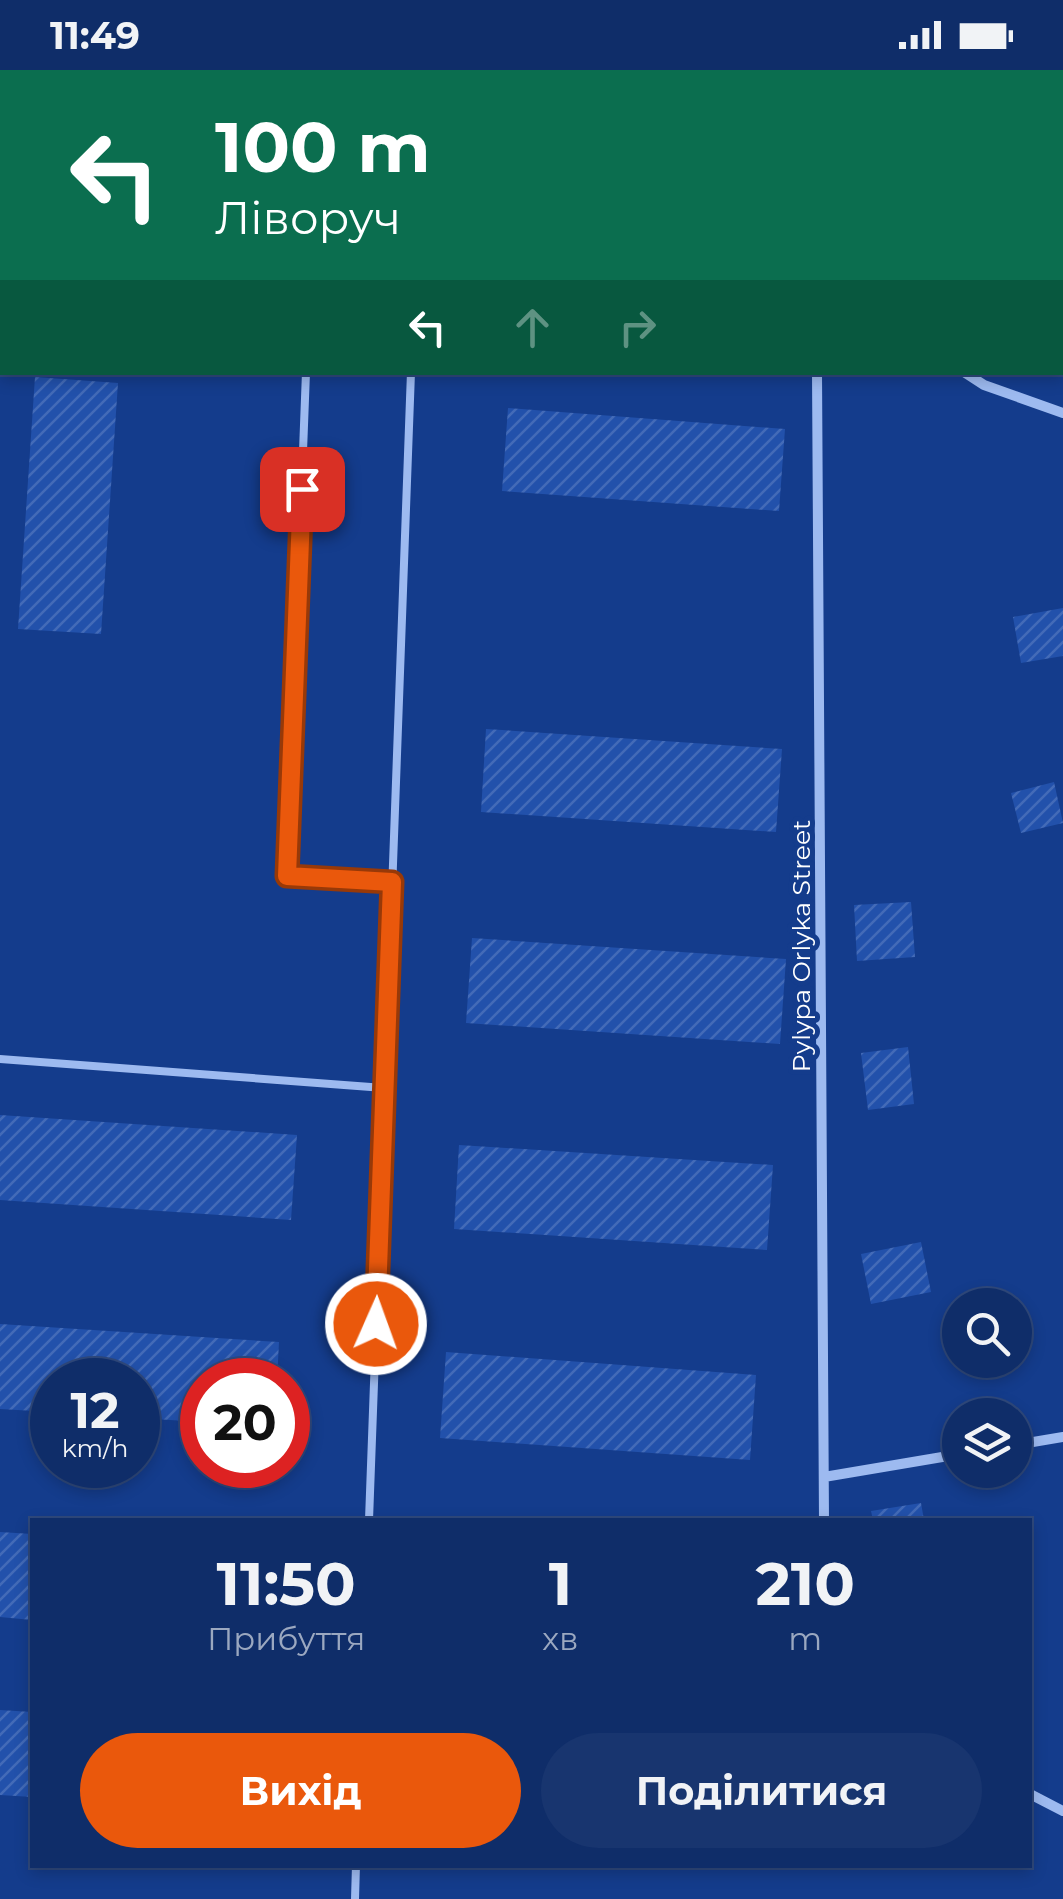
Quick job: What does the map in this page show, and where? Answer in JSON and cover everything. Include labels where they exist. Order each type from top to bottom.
[{"type":"street","name":"Pylypa Orlyka Street","points":[[818,375],[824,1518]]},
{"type":"street","points":[[968,375],[984,386],[1063,413]]},
{"type":"street","points":[[1032,1442],[1063,1437]]},
{"type":"street","points":[[824,1477],[942,1457]]},
{"type":"street","points":[[1032,1795],[1063,1811]]},
{"type":"lane","points":[[306,375],[287,876],[392,882]]},
{"type":"lane","points":[[368,1518],[411,375]]},
{"type":"lane","points":[[0,1060],[384,1088]]},
{"type":"lane","points":[[355,1899],[356,1868]]},
{"type":"building","points":[[35,377],[118,383],[101,634],[18,629]]},
{"type":"building","points":[[508,408],[785,429],[779,511],[502,491]]},
{"type":"building","points":[[1063,608],[1063,656],[1021,663],[1013,617]]},
{"type":"building","points":[[486,729],[782,749],[776,832],[481,812]]},
{"type":"building","points":[[1054,782],[1063,823],[1021,833],[1011,793]]},
{"type":"building","points":[[911,902],[915,957],[857,961],[854,905]]},
{"type":"building","points":[[472,938],[786,959],[780,1044],[466,1023]]},
{"type":"building","points":[[908,1047],[914,1104],[868,1110],[861,1053]]},
{"type":"building","points":[[0,1115],[297,1135],[291,1220],[0,1200]]},
{"type":"building","points":[[459,1145],[773,1165],[767,1250],[454,1229]]},
{"type":"building","points":[[921,1242],[931,1292],[871,1304],[861,1254]]},
{"type":"building","points":[[0,1324],[279,1342],[278,1358],[180,1358],[180,1421],[160,1419],[160,1358],[30,1358],[30,1411],[0,1409]]},
{"type":"building","points":[[446,1352],[756,1375],[750,1460],[440,1438]]},
{"type":"building","points":[[921,1503],[924,1518],[873,1518],[871,1511]]},
{"type":"building","points":[[0,1532],[30,1534],[30,1620],[0,1617]]},
{"type":"building","points":[[0,1710],[30,1712],[30,1797],[0,1795]]},
{"type":"route","points":[[302,489],[287,876],[392,882],[376,1324]]}]
